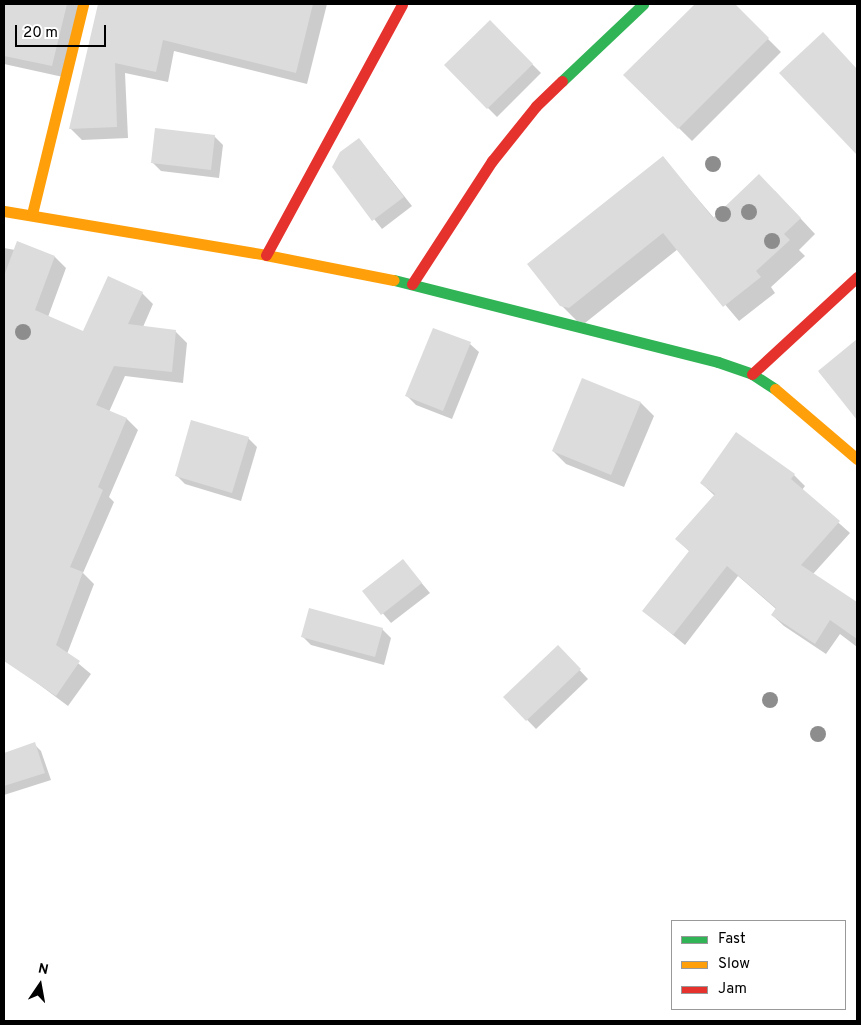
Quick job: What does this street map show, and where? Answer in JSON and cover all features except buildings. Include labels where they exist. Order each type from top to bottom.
[{"type":"street","points":[[32,214],[83,4]]},
{"type":"street","points":[[266,255],[402,4]]},
{"type":"street","points":[[412,284],[492,161],[536,106],[643,4]]},
{"type":"street","points":[[4,210],[266,255],[412,284],[718,362],[752,374],[780,392],[857,459]]},
{"type":"street","points":[[752,374],[857,277]]},
{"type":"traffic: fast","points":[[562,81],[643,4]]},
{"type":"traffic: fast","points":[[394,280],[718,362],[752,374],[775,389]]},
{"type":"traffic: slow","points":[[32,214],[83,4]]},
{"type":"traffic: slow","points":[[4,211],[266,255],[394,280]]},
{"type":"traffic: slow","points":[[775,389],[857,459]]},
{"type":"traffic: jam","points":[[266,255],[402,4]]},
{"type":"traffic: jam","points":[[412,284],[492,161],[536,106],[562,81]]},
{"type":"traffic: jam","points":[[752,374],[857,277]]}]
